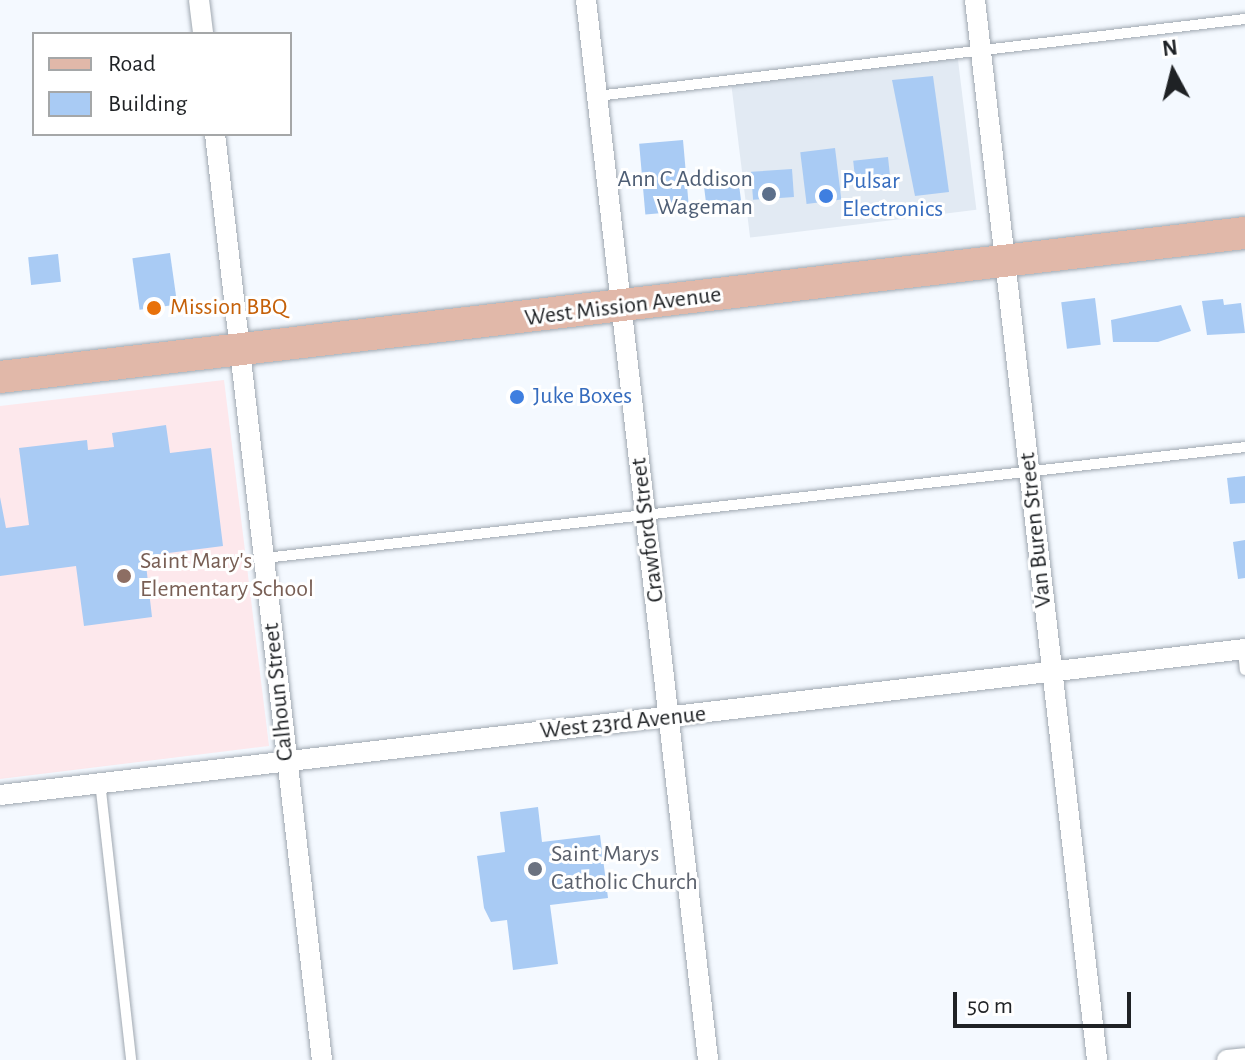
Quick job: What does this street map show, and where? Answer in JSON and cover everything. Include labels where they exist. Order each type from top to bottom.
[{"type":"main road","name":"West Mission Avenue","points":[[0,377],[1245,233]]},
{"type":"street","points":[[199,0],[203,32]]},
{"type":"street","name":"Crawford Street","points":[[586,0],[708,1060]]},
{"type":"street","name":"Van Buren Street","points":[[975,0],[1097,1060]]},
{"type":"street","name":"Calhoun Street","points":[[215,136],[322,1060]]},
{"type":"street","name":"West 23rd Avenue","points":[[0,795],[1052,674],[1244,656]]},
{"type":"street","points":[[1227,1060],[1245,1058]]},
{"type":"lane","points":[[597,96],[1245,19]]},
{"type":"lane","points":[[265,558],[1245,447]]},
{"type":"lane","points":[[100,782],[131,1060]]},
{"type":"shaded area","points":[[957,52],[976,210],[750,238],[731,80]]},
{"type":"shaded area","name":"Saint Mary's Elementary School","points":[[224,380],[269,746],[0,779],[0,406]]},
{"type":"building","points":[[933,76],[949,192],[915,196],[892,80]]},
{"type":"building","points":[[683,140],[689,211],[645,215],[639,144]]},
{"type":"building","points":[[835,148],[841,200],[807,204],[800,152]]},
{"type":"building","points":[[888,157],[891,185],[856,189],[853,161]]},
{"type":"building","points":[[792,169],[794,197],[753,200],[751,172]]},
{"type":"building","points":[[738,176],[742,207],[707,211],[703,180]]},
{"type":"building","points":[[170,253],[177,304],[140,310],[132,258]]},
{"type":"building","points":[[58,254],[61,282],[31,285],[28,257]]},
{"type":"building","points":[[1095,298],[1101,345],[1067,349],[1061,302]]},
{"type":"building","points":[[1223,299],[1224,305],[1241,303],[1245,333],[1207,335],[1202,301]]},
{"type":"building","points":[[1181,305],[1191,331],[1158,342],[1113,342],[1111,320]]},
{"type":"building","name":"Saint Mary's Elementary School","points":[[166,425],[170,453],[211,448],[223,546],[145,556],[152,617],[84,626],[76,566],[0,576],[0,497],[6,528],[29,525],[19,448],[87,440],[88,450],[114,447],[112,433]]},
{"type":"building","points":[[1245,476],[1245,503],[1230,504],[1227,478]]},
{"type":"building","points":[[1245,540],[1245,578],[1238,579],[1233,542]]},
{"type":"building","points":[[538,807],[542,842],[600,835],[608,898],[550,905],[558,964],[513,970],[507,920],[491,922],[484,908],[477,856],[505,852],[500,812]]},
{"type":"place","name":"Ann C Addison Wageman","points":[[769,194]]},
{"type":"place","name":"Pulsar Electronics","points":[[826,196]]},
{"type":"place","name":"Mission BBQ","points":[[154,308]]},
{"type":"place","name":"Juke Boxes","points":[[517,397]]},
{"type":"place","name":"Saint Mary's Elementary School","points":[[124,576]]},
{"type":"place","name":"Saint Marys Catholic Church","points":[[535,869]]}]
